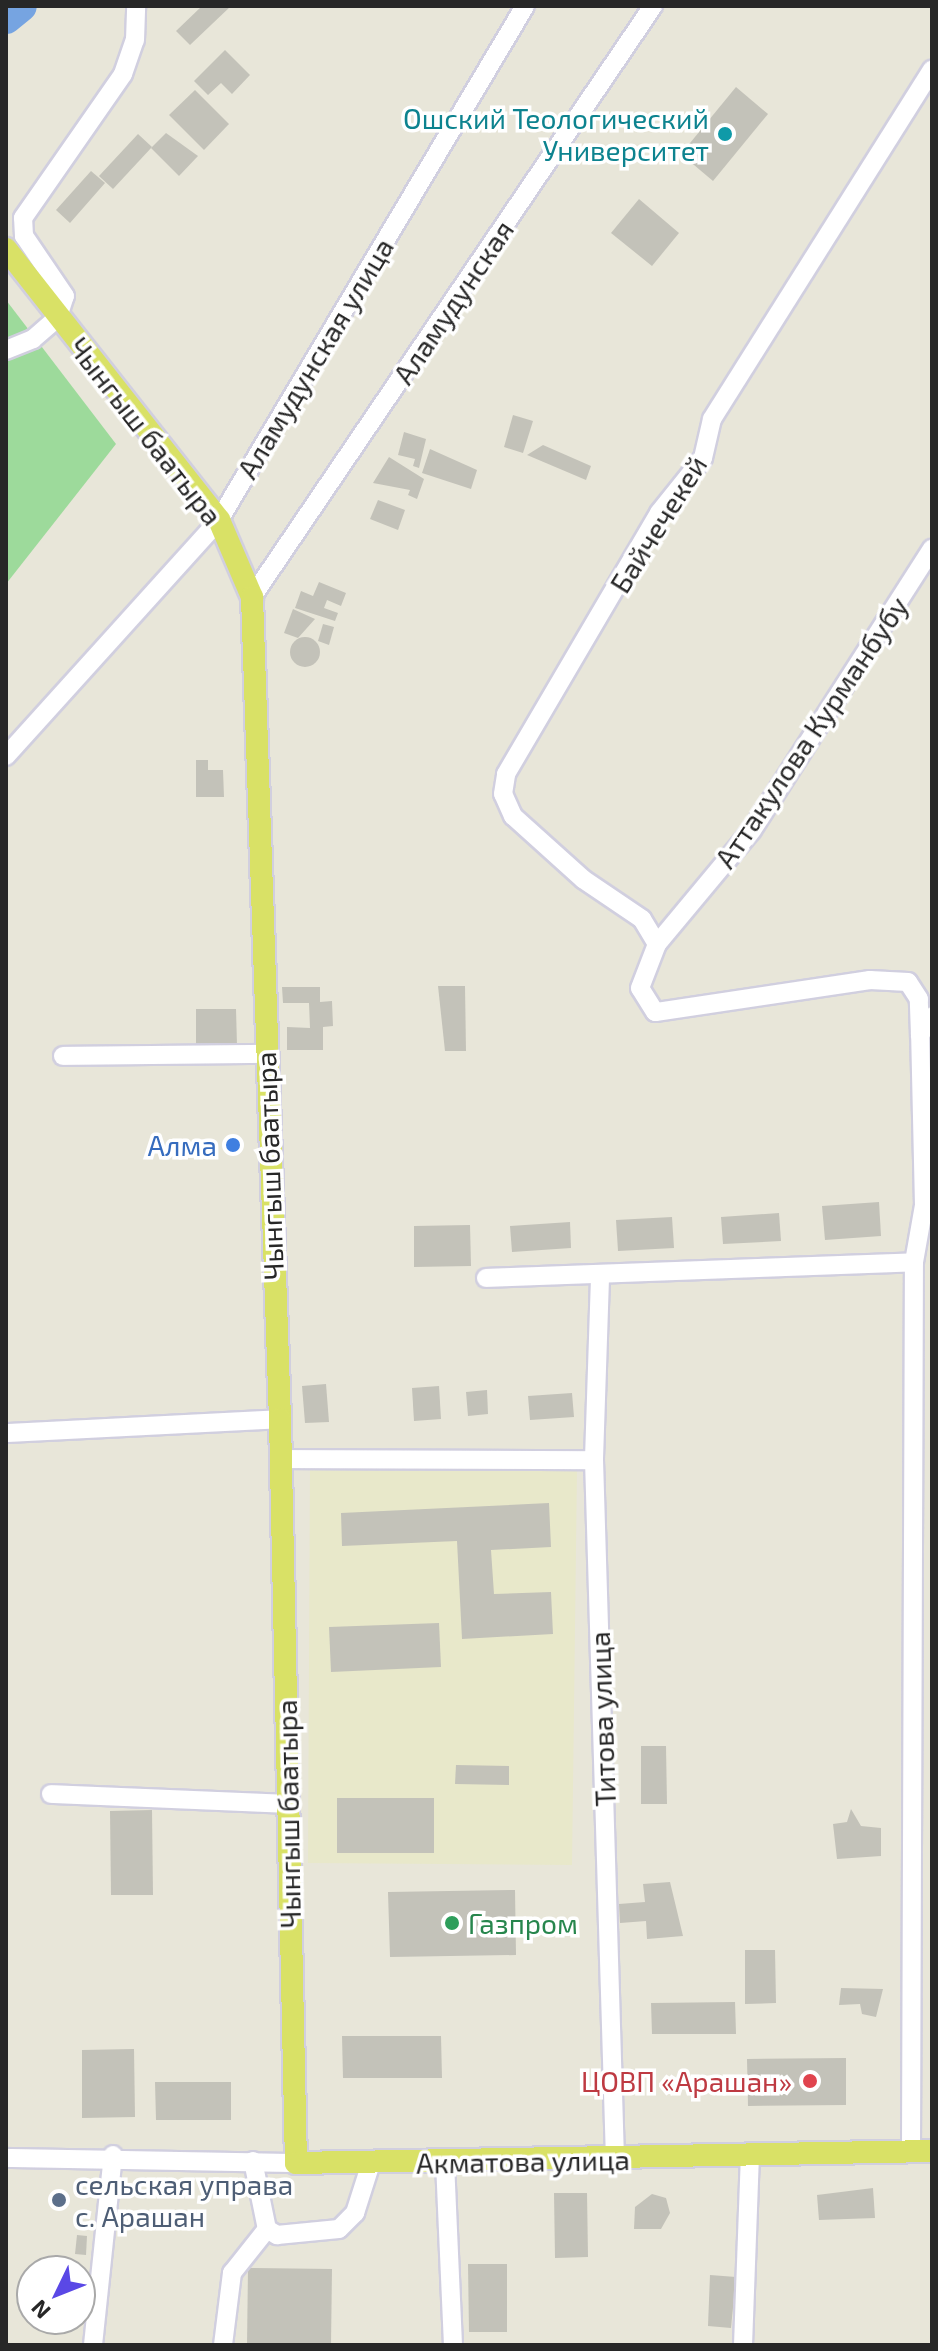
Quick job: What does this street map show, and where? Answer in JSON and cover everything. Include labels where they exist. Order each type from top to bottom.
[{"type":"main road","name":"Чынгыш баатыра","points":[[6,249],[219,520],[252,597],[265,1054],[280,1419],[296,2163]]},
{"type":"main road","name":"Акматова улица","points":[[296,2163],[615,2160],[922,2151]]},
{"type":"street","points":[[6,350],[33,339],[58,317],[65,296],[24,236],[23,218],[123,74],[135,40],[136,6]]},
{"type":"street","name":"Аламудунская улица","points":[[6,756],[219,520],[525,6]]},
{"type":"street","name":"Аламудунская","points":[[252,597],[653,6]]},
{"type":"street","name":"Байчечекей","points":[[657,944],[642,919],[583,879],[513,816],[503,794],[506,774],[659,513],[703,458],[712,419],[932,69]]},
{"type":"street","name":"Аттакулова Курманбубу","points":[[920,1035],[919,999],[908,982],[870,980],[655,1012],[640,988],[657,944],[752,830],[932,549]]},
{"type":"street","points":[[922,2151],[914,1262],[924,1205],[920,1035],[932,1016]]},
{"type":"street","points":[[63,1056],[265,1054]]},
{"type":"street","points":[[486,1278],[600,1278],[914,1262]]},
{"type":"street","name":"Титова улица","points":[[600,1278],[594,1460],[615,2160]]},
{"type":"street","points":[[6,1433],[280,1419]]},
{"type":"street","points":[[279,1459],[594,1460]]},
{"type":"street","points":[[51,1794],[287,1804]]},
{"type":"street","points":[[93,2345],[113,2155]]},
{"type":"street","name":"Акматова улица","points":[[6,2158],[113,2155],[296,2163]]},
{"type":"street","points":[[743,2345],[750,2157]]},
{"type":"street","points":[[253,2161],[267,2229],[277,2235],[339,2229],[355,2213],[371,2163]]},
{"type":"street","points":[[445,2162],[453,2345]]},
{"type":"street","points":[[223,2345],[232,2273],[267,2229]]},
{"type":"shaded area","points":[[310,1465],[577,1469],[572,1865],[308,1863]]},
{"type":"green space","points":[[6,300],[116,444],[6,584]]},
{"type":"building","points":[[202,6],[231,6],[190,45],[176,31]]},
{"type":"building","points":[[225,50],[250,75],[232,94],[221,83],[208,95],[194,81]]},
{"type":"building","name":"Ошский Теологический Университет","points":[[736,87],[768,114],[713,181],[681,154]]},
{"type":"building","points":[[195,90],[229,124],[204,150],[169,115]]},
{"type":"building","points":[[166,133],[198,156],[179,176],[151,148]]},
{"type":"building","points":[[138,134],[152,147],[113,189],[99,176]]},
{"type":"building","points":[[91,171],[105,183],[70,223],[56,210]]},
{"type":"building","points":[[639,199],[679,233],[652,266],[611,233]]},
{"type":"building","points":[[513,415],[533,421],[523,453],[504,447]]},
{"type":"building","points":[[404,432],[426,439],[419,468],[413,466],[415,459],[398,455]]},
{"type":"building","points":[[543,445],[591,466],[586,480],[527,455]]},
{"type":"building","points":[[430,449],[477,470],[471,489],[422,473]]},
{"type":"building","points":[[389,457],[424,479],[417,499],[408,495],[410,490],[373,483]]},
{"type":"building","points":[[378,500],[405,510],[398,530],[370,519]]},
{"type":"building","points":[[319,582],[346,593],[341,606],[327,600],[324,608],[338,613],[335,621],[295,608],[301,591],[313,596]]},
{"type":"building","points":[[293,609],[315,619],[298,638],[284,633]]},
{"type":"building","points":[[323,624],[334,627],[329,645],[318,641]]},
{"type":"building","points":[[305,637],[311,638],[319,646],[319,658],[311,666],[305,667],[299,666],[291,658],[290,652],[291,646],[299,638]]},
{"type":"building","points":[[196,760],[208,760],[208,770],[223,770],[224,797],[196,797]]},
{"type":"building","points":[[438,986],[465,986],[466,1051],[445,1051]]},
{"type":"building","points":[[282,987],[320,987],[320,1002],[332,1001],[333,1026],[323,1027],[323,1050],[287,1050],[287,1027],[310,1028],[309,1003],[283,1003]]},
{"type":"building","points":[[196,1009],[236,1009],[237,1045],[196,1045]]},
{"type":"building","points":[[879,1202],[881,1236],[825,1240],[822,1206]]},
{"type":"building","points":[[779,1213],[781,1241],[723,1244],[721,1217]]},
{"type":"building","points":[[672,1217],[674,1248],[618,1251],[616,1220]]},
{"type":"building","points":[[570,1222],[571,1248],[512,1252],[510,1226]]},
{"type":"building","points":[[470,1225],[471,1266],[414,1267],[414,1226]]},
{"type":"building","points":[[326,1384],[329,1422],[305,1423],[302,1386]]},
{"type":"building","points":[[439,1386],[441,1419],[414,1421],[412,1388]]},
{"type":"building","points":[[487,1390],[488,1414],[468,1416],[466,1392]]},
{"type":"building","points":[[572,1393],[574,1417],[530,1420],[528,1396]]},
{"type":"building","points":[[549,1503],[551,1547],[491,1550],[494,1594],[551,1592],[553,1634],[462,1639],[457,1541],[342,1546],[341,1513]]},
{"type":"building","points":[[439,1623],[441,1667],[331,1672],[329,1627]]},
{"type":"building","points":[[641,1746],[666,1746],[667,1804],[641,1804]]},
{"type":"building","points":[[456,1765],[509,1766],[509,1785],[455,1784]]},
{"type":"building","points":[[337,1798],[434,1798],[434,1853],[337,1853]]},
{"type":"building","points":[[851,1809],[861,1826],[881,1828],[881,1856],[837,1859],[833,1824],[847,1822]]},
{"type":"building","points":[[152,1810],[153,1895],[111,1895],[110,1811]]},
{"type":"building","points":[[670,1882],[683,1936],[647,1939],[646,1921],[620,1923],[619,1904],[645,1902],[643,1884]]},
{"type":"building","name":"Газпром","points":[[515,1890],[516,1955],[390,1957],[388,1892]]},
{"type":"building","points":[[745,1950],[775,1950],[776,2003],[745,2004]]},
{"type":"building","points":[[841,1988],[883,1989],[876,2017],[862,2014],[860,2004],[839,2005]]},
{"type":"building","points":[[735,2002],[736,2034],[652,2034],[651,2003]]},
{"type":"building","points":[[342,2036],[441,2036],[442,2078],[343,2078]]},
{"type":"building","points":[[134,2049],[135,2117],[82,2118],[82,2050]]},
{"type":"building","points":[[846,2058],[846,2105],[748,2106],[747,2059]]},
{"type":"building","points":[[155,2082],[231,2082],[231,2120],[156,2120]]},
{"type":"building","points":[[873,2188],[875,2218],[819,2220],[817,2195]]},
{"type":"building","points":[[554,2193],[587,2193],[588,2257],[555,2258]]},
{"type":"building","points":[[652,2194],[666,2198],[670,2213],[661,2229],[634,2229],[635,2207]]},
{"type":"building","points":[[77,2235],[87,2236],[86,2255],[75,2254]]},
{"type":"building","points":[[468,2264],[507,2264],[507,2332],[469,2332]]},
{"type":"building","points":[[248,2268],[332,2269],[331,2345],[247,2345]]},
{"type":"building","points":[[710,2275],[736,2277],[731,2328],[708,2326]]},
{"type":"waterway","points":[[6,18],[21,6]]},
{"type":"place","name":"Ошский Теологический Университет","points":[[725,134]]},
{"type":"place","name":"Алма","points":[[233,1145]]},
{"type":"place","name":"Газпром","points":[[452,1923]]},
{"type":"place","name":"ЦОВП «Арашан»","points":[[810,2081]]},
{"type":"place","name":"сельская управа с. Арашан","points":[[59,2200]]}]
